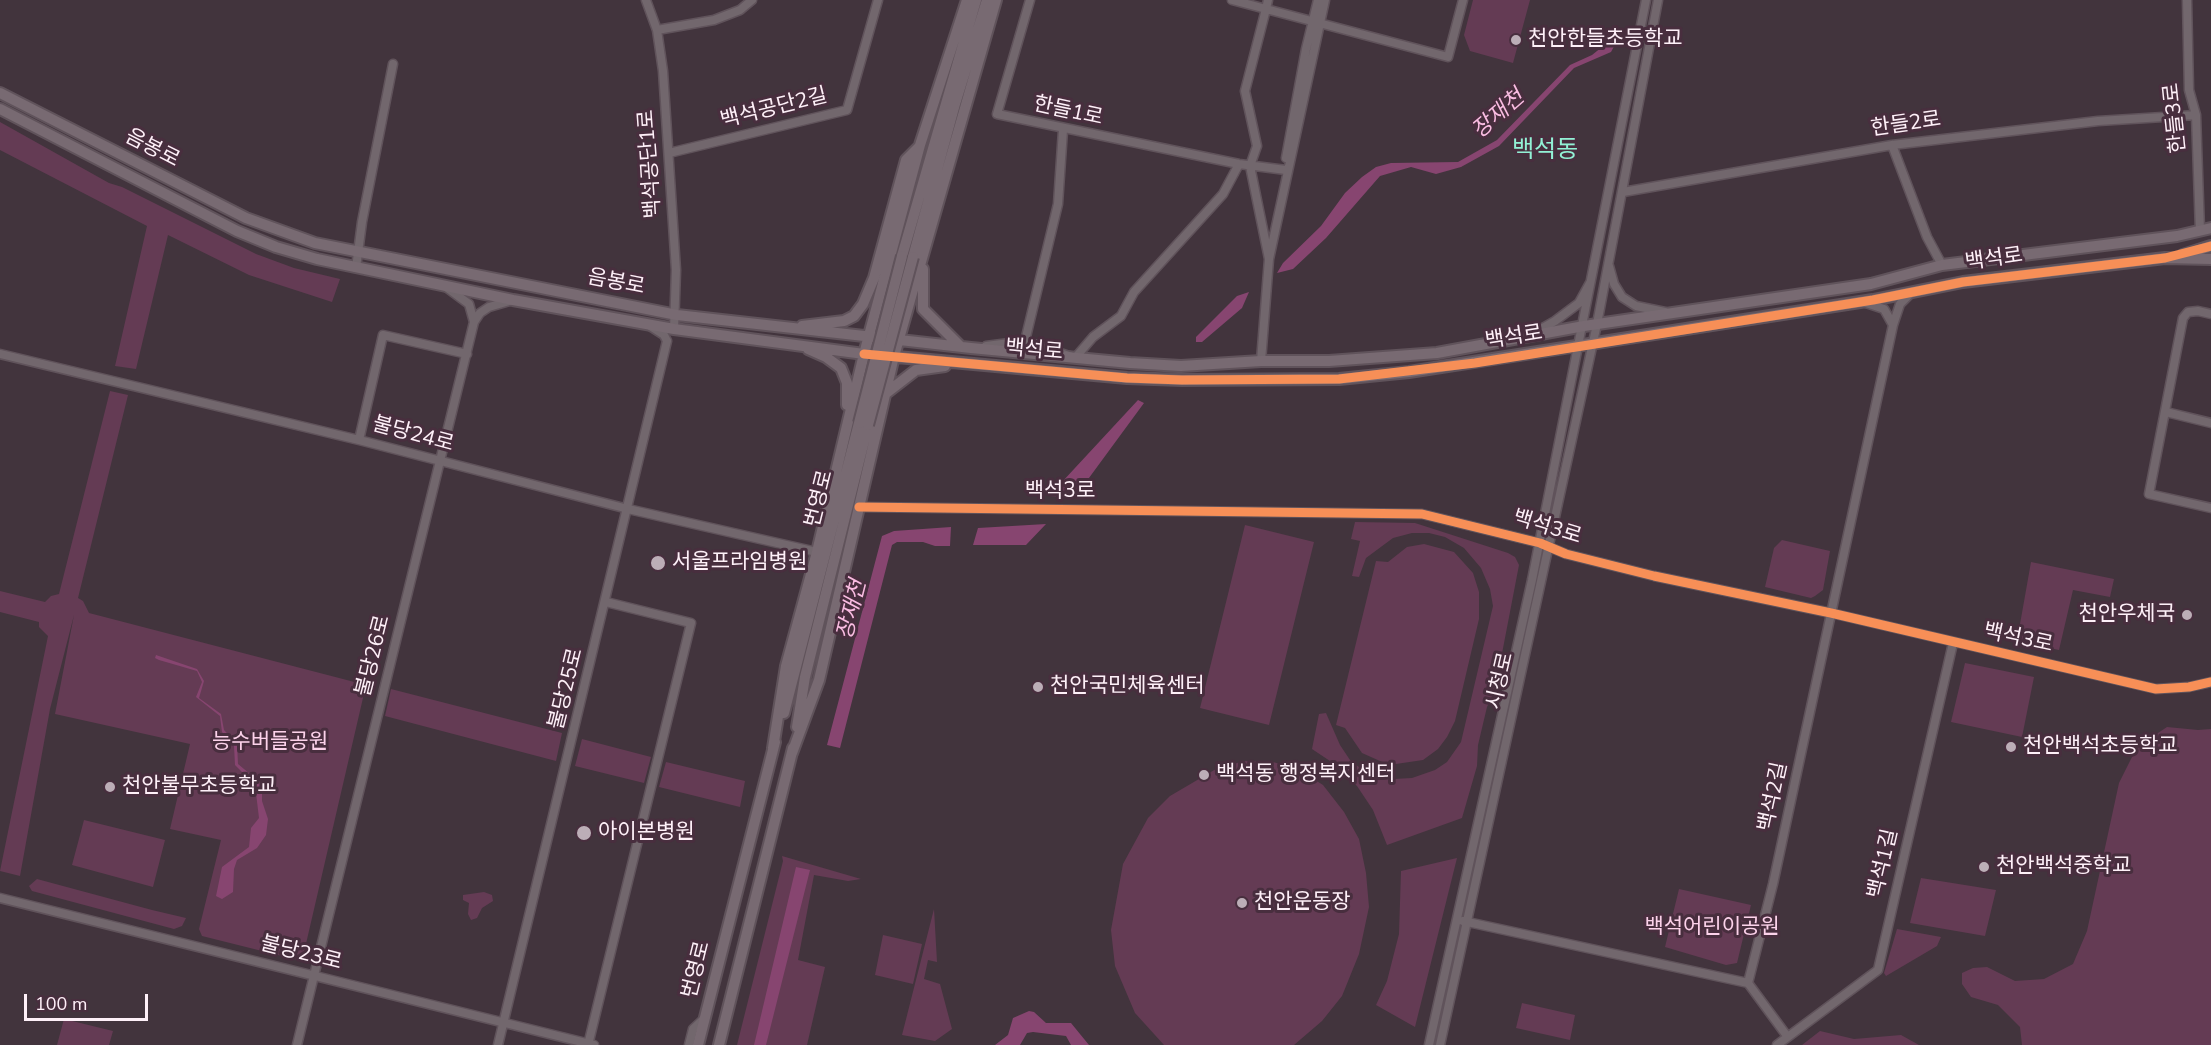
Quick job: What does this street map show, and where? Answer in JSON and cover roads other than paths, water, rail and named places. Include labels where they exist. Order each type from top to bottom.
[{"type":"main road","points":[[773,748],[786,666],[864,354],[920,145],[967,0]]},
{"type":"main road","name":"번영로","points":[[913,256],[976,0]]},
{"type":"main road","name":"번영로","points":[[698,1045],[773,748],[795,678],[863,424],[987,0]]},
{"type":"main road","points":[[792,753],[819,680],[894,356],[916,278],[913,256],[996,0]]},
{"type":"main road","name":"음봉로","points":[[0,93],[268,228],[358,252],[677,315],[869,336]]},
{"type":"main road","name":"음봉로","points":[[0,109],[237,231],[276,248],[356,268],[647,325],[790,342],[864,354]]},
{"type":"main road","points":[[792,328],[844,321],[854,316],[863,304],[874,278],[906,160],[920,145]]},
{"type":"main road","points":[[2165,258],[2211,245],[2206,230]]},
{"type":"main road","name":"백석로","points":[[869,336],[1075,358],[1181,366],[1261,361],[1387,358],[1437,353],[1584,326],[1871,284],[1942,265],[2206,230]]},
{"type":"main road","points":[[913,256],[923,309],[965,347]]},
{"type":"main road","name":"백석로","points":[[864,354],[1182,380],[1339,378],[1409,372],[1593,345],[1860,302],[1963,282],[2165,258],[2211,259]]},
{"type":"main road","points":[[887,270],[888,277],[897,285],[909,284],[916,278]]},
{"type":"main road","points":[[790,342],[836,362],[846,375],[846,432]]},
{"type":"main road","points":[[885,394],[916,369],[969,364]]},
{"type":"main road","points":[[855,391],[863,384],[873,382],[883,387],[885,394]]},
{"type":"main road","name":"번영로","points":[[719,1045],[792,753],[805,677],[863,424]]},
{"type":"street","name":"백석공단1로","points":[[646,0],[657,30],[669,153],[677,315],[674,328]]},
{"type":"street","points":[[657,30],[714,20],[740,10],[752,0]]},
{"type":"street","name":"백석공단2길","points":[[669,153],[847,110],[878,0]]},
{"type":"street","name":"한들1로","points":[[1030,0],[997,114],[1063,130],[1250,166],[1286,170]]},
{"type":"street","points":[[1232,0],[1267,4],[1316,21],[1448,57],[1462,0]]},
{"type":"street","points":[[1261,361],[1269,259],[1275,241],[1318,0]]},
{"type":"street","points":[[1316,21],[1325,0]]},
{"type":"street","points":[[1584,326],[1646,0]]},
{"type":"street","points":[[1597,324],[1658,0]]},
{"type":"street","name":"한들3로","points":[[2187,0],[2189,90],[2196,115],[2206,230]]},
{"type":"street","points":[[1267,4],[1245,91],[1257,146],[1250,166],[1269,259]]},
{"type":"street","points":[[356,268],[393,64]]},
{"type":"street","name":"한들2로","points":[[1623,192],[1892,145],[2087,122],[2196,115]]},
{"type":"street","name":"백석로","points":[[1025,341],[1058,204],[1063,130]]},
{"type":"street","points":[[1892,145],[1928,237],[1942,265]]},
{"type":"street","points":[[965,347],[1025,341],[1075,358],[1093,337],[1121,316],[1134,292],[1224,194],[1239,164]]},
{"type":"street","points":[[1609,265],[1614,284],[1622,297],[1636,306],[1672,313]]},
{"type":"street","points":[[1527,336],[1555,321],[1578,303],[1593,278]]},
{"type":"street","points":[[444,285],[469,304],[474,322]]},
{"type":"street","name":"백석2길","points":[[1748,982],[1773,884],[1893,325],[1900,304],[1912,292]]},
{"type":"street","points":[[474,322],[480,313],[489,307],[513,300]]},
{"type":"street","points":[[1860,302],[1884,309],[1893,325]]},
{"type":"street","points":[[2211,314],[2198,310],[2188,312],[2183,318],[2149,494],[2211,508]]},
{"type":"street","name":"불당26로","points":[[297,1045],[474,322]]},
{"type":"street","name":"시청로","points":[[1440,1045],[1597,324]]},
{"type":"street","points":[[647,325],[664,335],[667,341],[674,336],[694,331]]},
{"type":"street","name":"시청로","points":[[1429,1045],[1540,543],[1584,326]]},
{"type":"street","points":[[359,440],[383,335],[467,354]]},
{"type":"street","name":"불당25로","points":[[498,1045],[667,341]]},
{"type":"street","name":"불당24로","points":[[0,354],[359,440],[628,509],[816,552]]},
{"type":"street","points":[[2166,412],[2211,423]]},
{"type":"street","name":"백석3로","points":[[859,507],[1422,514],[1540,543],[1550,548],[1654,576],[1831,613],[2156,689],[2189,687],[2211,682]]},
{"type":"street","points":[[590,1045],[691,623],[606,602]]},
{"type":"street","name":"백석1길","points":[[1777,1045],[1786,1036],[1878,970],[1953,643]]},
{"type":"street","name":"불당23로","points":[[0,898],[590,1045]]},
{"type":"street","points":[[1456,920],[1748,982],[1786,1036]]},
{"type":"street","points":[[689,1045],[693,1029],[705,1018]]},
{"type":"place","name":"천안한들초등학교","points":[[1516,40]]},
{"type":"place","name":"서울프라임병원","points":[[658,563]]},
{"type":"place","name":"천안우체국","points":[[2187,615]]},
{"type":"place","name":"천안국민체육센터","points":[[1038,687]]},
{"type":"place","name":"천안백석초등학교","points":[[2011,747]]},
{"type":"place","name":"백석동 행정복지센터","points":[[1204,775]]},
{"type":"place","name":"천안불무초등학교","points":[[110,787]]},
{"type":"place","name":"아이본병원","points":[[584,833]]},
{"type":"place","name":"천안백석중학교","points":[[1984,867]]},
{"type":"place","name":"천안운동장","points":[[1242,903]]},
{"type":"district","name":"백석동","points":[[1545,151]]},
{"type":"water label","name":"장재천","points":[[1499,115]]},
{"type":"water label","name":"장재천","points":[[853,610]]},
{"type":"park label","name":"능수버들공원","points":[[270,743]]},
{"type":"park label","name":"백석어린이공원","points":[[1712,928]]}]
